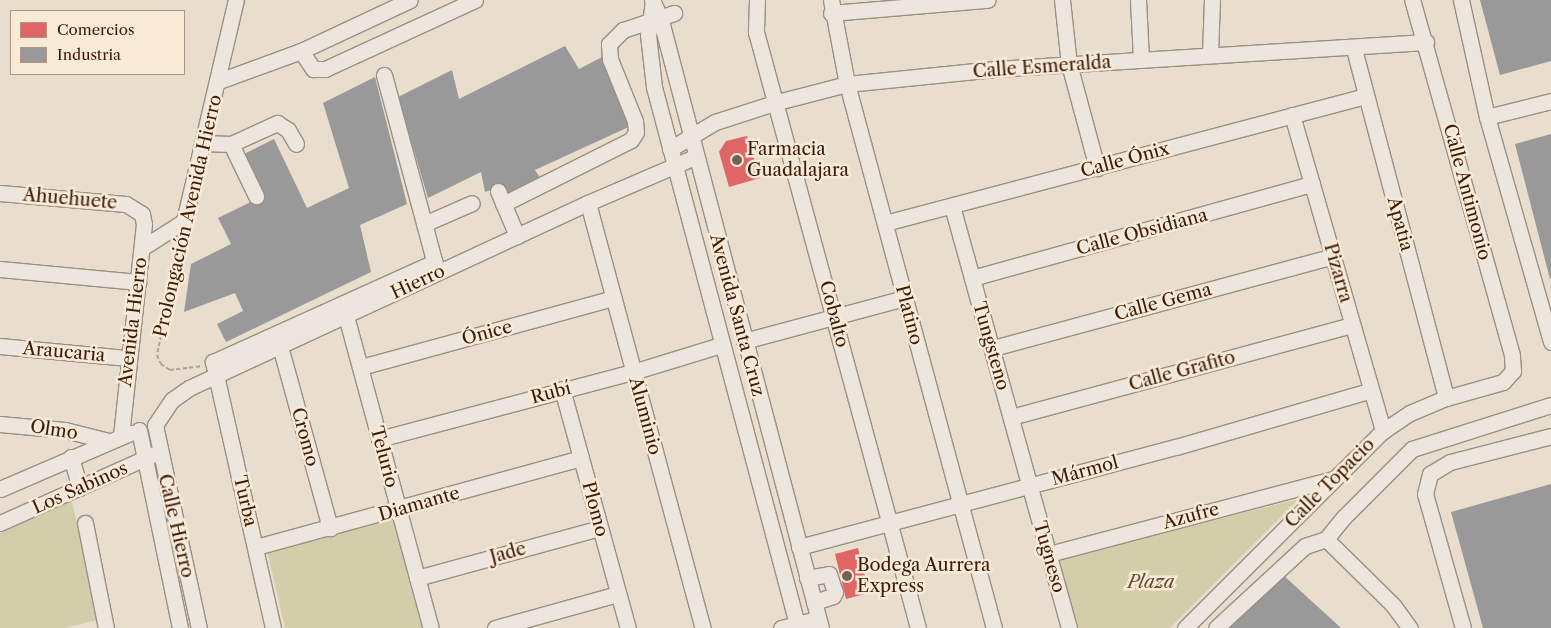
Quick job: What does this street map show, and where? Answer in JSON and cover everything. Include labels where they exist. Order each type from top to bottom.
[{"type":"street","name":"Prolongación Avenida Hierro","points":[[184,221],[219,81],[236,0]]},
{"type":"street","points":[[301,51],[313,68],[325,68],[475,0]]},
{"type":"street","name":"Cobalto","points":[[757,0],[756,32],[777,102],[918,628]]},
{"type":"street","points":[[831,6],[987,0]]},
{"type":"street","points":[[1062,0],[1069,64],[1097,168]]},
{"type":"street","points":[[1138,0],[1141,60]]},
{"type":"street","points":[[1210,54],[1212,0]]},
{"type":"street","name":"Calle Antimonio","points":[[1412,0],[1426,42],[1512,354],[1513,371],[1503,382]]},
{"type":"street","points":[[1461,0],[1487,117],[1551,342]]},
{"type":"street","name":"Avenida Santa Cruz","points":[[653,1],[665,13],[652,73],[674,166],[797,626]]},
{"type":"street","points":[[219,81],[301,51],[405,3],[410,30]]},
{"type":"street","name":"Platino","points":[[831,6],[847,84],[994,628]]},
{"type":"street","points":[[517,236],[500,197],[626,144],[634,137],[636,121],[610,59],[609,44],[623,30],[665,13],[665,42],[652,73]]},
{"type":"street","name":"Avenida Santa Cruz","points":[[665,42],[819,623]]},
{"type":"street","name":"Calle Esmeralda","points":[[670,149],[715,122],[777,102],[847,84],[1069,64],[1210,54],[1354,49],[1426,42]]},
{"type":"street","name":"Apatia","points":[[1354,49],[1446,398]]},
{"type":"street","points":[[214,368],[436,268],[384,75]]},
{"type":"street","name":"Calle Ónix","points":[[885,222],[952,206],[1366,96]]},
{"type":"street","points":[[1487,117],[1551,101]]},
{"type":"street","name":"Pizarra","points":[[1292,115],[1333,256],[1369,391],[1383,431]]},
{"type":"street","points":[[203,143],[231,144],[277,123],[288,130],[296,144]]},
{"type":"street","points":[[231,144],[256,196]]},
{"type":"street","name":"Hierro","points":[[155,425],[178,394],[214,368],[280,346],[346,316],[436,268],[517,236],[695,157]]},
{"type":"street","name":"Calle Obsidiana","points":[[972,278],[1312,184]]},
{"type":"street","name":"Ahuehuete","points":[[0,193],[126,204],[139,210]]},
{"type":"street","points":[[424,224],[472,203]]},
{"type":"street","name":"Aluminio","points":[[588,203],[703,628]]},
{"type":"street","name":"Tungsteno","points":[[952,206],[993,348],[1028,486]]},
{"type":"street","name":"Avenida Hierro","points":[[114,438],[128,358],[142,248],[144,218],[139,210]]},
{"type":"street","points":[[142,248],[184,221]]},
{"type":"street","name":"Calle Gema","points":[[993,348],[1333,256]]},
{"type":"street","points":[[0,269],[138,282]]},
{"type":"street","name":"Ónice","points":[[361,367],[614,298]]},
{"type":"street","points":[[744,341],[904,298]]},
{"type":"street","name":"Telurio","points":[[346,316],[430,628]]},
{"type":"street","name":"Calle Grafito","points":[[1011,417],[1352,325]]},
{"type":"street","name":"Rubí","points":[[379,439],[633,372],[721,345]]},
{"type":"street","name":"Araucaria","points":[[0,346],[128,358]]},
{"type":"street","name":"Cromo","points":[[280,346],[330,528]]},
{"type":"street","name":"Turba","points":[[214,368],[273,628]]},
{"type":"street","name":"Calle Topacio","points":[[1185,628],[1383,431],[1410,414],[1446,398],[1503,382]]},
{"type":"street","name":"Plomo","points":[[562,390],[628,628]]},
{"type":"street","name":"Mármol","points":[[799,547],[960,505],[1369,391]]},
{"type":"street","points":[[1216,628],[1305,546],[1326,539],[1344,517],[1412,449],[1551,405]]},
{"type":"street","name":"Olmo","points":[[0,424],[65,430],[114,438]]},
{"type":"street","name":"Los Sabinos","points":[[0,489],[114,438],[155,425]]},
{"type":"street","name":"Calle Hierro","points":[[155,425],[153,455],[180,628]]},
{"type":"street","name":"Calle Hierro","points":[[139,430],[153,455],[199,628]]},
{"type":"street","points":[[1463,628],[1424,494],[1430,474],[1450,462],[1551,436]]},
{"type":"street","name":"Los Sabinos","points":[[0,523],[153,455]]},
{"type":"street","points":[[71,458],[80,488]]},
{"type":"street","name":"Diamante","points":[[256,547],[581,458]]},
{"type":"street","name":"Azufre","points":[[1049,554],[1333,479]]},
{"type":"street","name":"Tugneso","points":[[1028,486],[1069,628]]},
{"type":"street","points":[[85,523],[106,628]]},
{"type":"street","name":"Jade","points":[[417,578],[600,528]]},
{"type":"street","points":[[1326,539],[1393,605],[1410,628]]},
{"type":"street","points":[[807,578],[829,574],[836,592],[833,596],[814,602]]},
{"type":"street","points":[[495,628],[618,594]]},
{"type":"street","points":[[781,628],[819,623]]},
{"type":"path","name":"Prolongación Avenida Hierro","points":[[184,221],[157,355],[166,368],[177,372],[214,368]]},
{"type":"green space","name":"Plaza","points":[[1299,499],[1170,628],[1075,628],[1056,559]]},
{"type":"green space","points":[[72,501],[97,620],[65,628],[0,628],[0,533]]},
{"type":"green space","points":[[392,516],[422,628],[285,628],[267,550]]},
{"type":"building: Comercios","points":[[747,136],[760,178],[729,187],[719,152],[726,141]]},
{"type":"building: Comercios","points":[[858,548],[869,593],[846,599],[835,554]]},
{"type":"building: Industria","points":[[1480,0],[1551,0],[1551,61],[1500,75]]},
{"type":"building: Industria","points":[[565,46],[579,69],[602,57],[633,125],[535,170],[542,181],[506,198],[502,186],[485,192],[481,172],[428,198],[398,97],[452,70],[459,99]]},
{"type":"building: Industria","points":[[375,77],[407,204],[360,225],[371,272],[226,342],[217,324],[243,311],[235,293],[184,312],[191,264],[231,244],[218,218],[265,195],[244,154],[274,139],[307,208],[349,188],[323,103]]},
{"type":"building: Industria","points":[[1551,134],[1551,278],[1550,279],[1515,144]]},
{"type":"building: Industria","points":[[1551,484],[1551,628],[1483,628],[1451,512]]},
{"type":"building: Industria","points":[[1282,574],[1341,628],[1230,628]]},
{"type":"place","name":"Farmacia Guadalajara","points":[[737,160]]},
{"type":"place","name":"Bodega Aurrera Express","points":[[847,576]]}]
